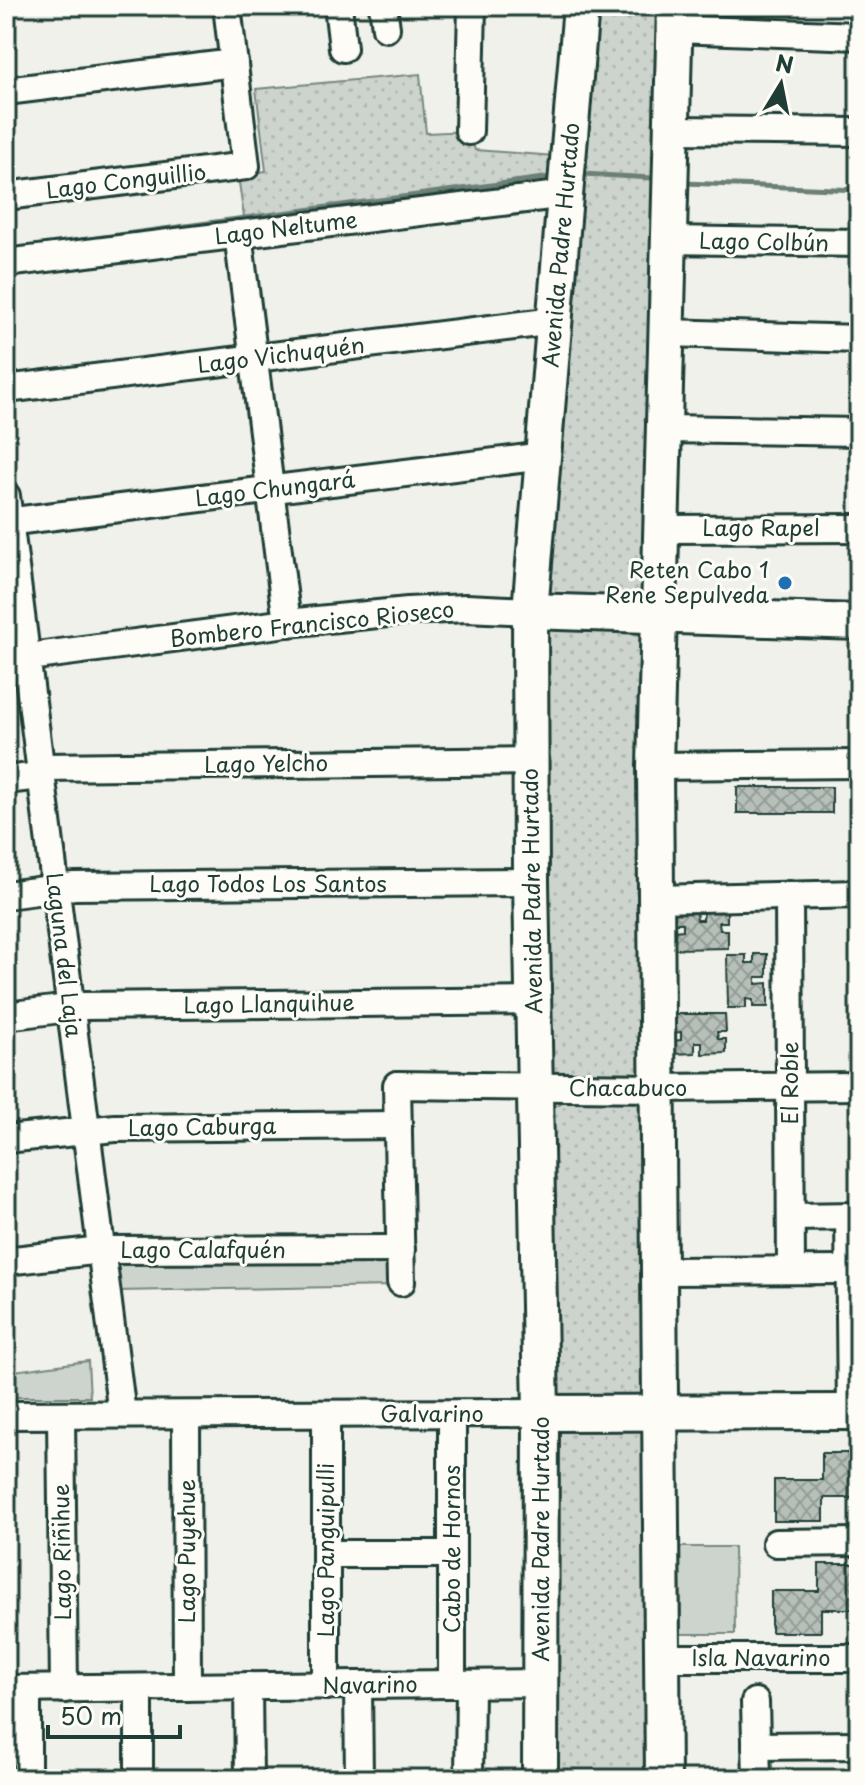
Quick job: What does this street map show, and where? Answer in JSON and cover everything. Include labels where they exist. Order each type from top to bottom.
[{"type":"main road","name":"Avenida Padre Hurtado","points":[[540,1779],[541,1413],[531,882],[530,611],[581,6]]},
{"type":"main road","points":[[663,1779],[655,766],[675,18]]},
{"type":"main road","name":"Bombero Francisco Rioseco","points":[[530,611],[859,622]]},
{"type":"main road","name":"Galvarino","points":[[541,1413],[855,1412]]},
{"type":"street","points":[[6,91],[234,63],[227,6]]},
{"type":"street","points":[[338,6],[343,48]]},
{"type":"street","points":[[469,131],[472,6]]},
{"type":"street","points":[[675,18],[859,36]]},
{"type":"street","name":"Lago Conguillio","points":[[6,196],[246,166],[234,63]]},
{"type":"street","points":[[672,130],[859,132]]},
{"type":"street","name":"Lago Neltume","points":[[6,263],[566,194]]},
{"type":"street","points":[[238,234],[287,623]]},
{"type":"street","name":"Lago Colbún","points":[[669,240],[859,243]]},
{"type":"street","name":"Lago Vichuquén","points":[[6,389],[555,321]]},
{"type":"street","points":[[667,333],[859,339]]},
{"type":"street","points":[[665,429],[859,432]]},
{"type":"street","name":"Lago Chungará","points":[[7,513],[270,489],[544,456]]},
{"type":"street","name":"Laguna del Laja","points":[[7,513],[16,658],[41,770],[122,1414]]},
{"type":"street","name":"Lago Rapel","points":[[662,529],[859,528]]},
{"type":"street","name":"Bombero Francisco Rioseco","points":[[16,658],[287,623],[435,609],[530,611]]},
{"type":"street","name":"Lago Yelcho","points":[[6,780],[31,777],[45,767],[530,761]]},
{"type":"street","points":[[655,766],[859,764]]},
{"type":"street","name":"Lago Todos Los Santos","points":[[6,895],[55,888],[531,882]]},
{"type":"street","points":[[657,899],[859,894]]},
{"type":"street","name":"El Roble","points":[[789,895],[791,1270]]},
{"type":"street","name":"Lago Llanquihue","points":[[6,1016],[84,1006],[534,1001]]},
{"type":"street","name":"Chacabuco","points":[[398,1125],[397,1085],[659,1088],[859,1086]]},
{"type":"street","points":[[398,1125],[401,1282]]},
{"type":"street","name":"Lago Caburga","points":[[6,1139],[86,1129],[398,1125]]},
{"type":"street","points":[[791,1217],[854,1216],[849,1270],[855,1412]]},
{"type":"street","name":"Lago Calafquén","points":[[6,1261],[101,1250],[401,1249]]},
{"type":"street","points":[[658,1271],[849,1270]]},
{"type":"street","name":"Galvarino","points":[[6,1415],[541,1413]]},
{"type":"street","name":"Lago Panguipulli","points":[[326,1414],[326,1686]]},
{"type":"street","name":"Cabo de Hornos","points":[[452,1414],[452,1554],[469,1779]]},
{"type":"street","name":"Lago Riñihue","points":[[61,1415],[64,1689]]},
{"type":"street","name":"Lago Puyehue","points":[[186,1415],[187,1687]]},
{"type":"street","points":[[776,1543],[859,1542]]},
{"type":"street","points":[[326,1554],[452,1554]]},
{"type":"street","name":"Isla Navarino","points":[[662,1658],[859,1658]]},
{"type":"street","name":"Navarino","points":[[17,1689],[541,1683]]},
{"type":"street","points":[[358,1685],[359,1779]]},
{"type":"street","points":[[248,1686],[249,1779]]},
{"type":"street","points":[[139,1688],[139,1779]]},
{"type":"street","points":[[17,1689],[27,1779]]},
{"type":"street","points":[[755,1702],[757,1779]]},
{"type":"street","points":[[756,1746],[859,1745]]},
{"type":"shaded area","points":[[599,6],[664,6],[648,598],[549,598],[546,589]]},
{"type":"shaded area","points":[[420,74],[426,133],[469,131],[475,150],[555,156],[554,186],[245,224],[238,176],[266,171],[256,89]]},
{"type":"shaded area","points":[[633,623],[646,634],[643,1075],[557,1075],[550,1062],[546,636],[549,628]]},
{"type":"shaded area","points":[[568,1099],[641,1101],[646,1399],[569,1406],[554,1395],[550,1117],[555,1106]]},
{"type":"shaded area","points":[[110,1256],[388,1257],[391,1286],[118,1291]]},
{"type":"shaded area","points":[[88,1361],[90,1397],[6,1397],[6,1372]]},
{"type":"shaded area","points":[[635,1422],[649,1432],[655,1779],[551,1779],[558,1429]]},
{"type":"shaded area","points":[[680,1547],[734,1547],[735,1634],[681,1634]]},
{"type":"building","points":[[737,787],[832,787],[832,813],[737,813]]},
{"type":"building","points":[[703,908],[727,908],[727,922],[719,922],[720,930],[728,930],[728,948],[675,949],[674,931],[683,930],[683,923],[674,923],[674,910],[696,909],[697,920],[703,920]]},
{"type":"building","points":[[754,954],[767,954],[767,977],[756,977],[756,984],[768,983],[768,1007],[753,1007],[753,1000],[746,999],[746,1008],[728,1008],[727,955],[746,955],[746,963],[754,963]]},
{"type":"building","points":[[672,1014],[725,1014],[726,1032],[717,1032],[718,1039],[726,1039],[726,1053],[702,1054],[702,1042],[695,1042],[695,1053],[673,1054],[672,1041],[681,1040],[681,1032],[672,1033]]},
{"type":"building","points":[[822,1453],[859,1453],[859,1498],[824,1498],[824,1521],[774,1521],[774,1480],[822,1480]]},
{"type":"building","points":[[819,1564],[859,1564],[859,1609],[821,1609],[821,1632],[771,1632],[771,1591],[819,1591]]},
{"type":"waterway","points":[[583,174],[652,178]]},
{"type":"waterway","points":[[59,243],[551,177]]},
{"type":"waterway","points":[[684,183],[859,190]]},
{"type":"place","name":"Reten Cabo 1 Rene Sepulveda","points":[[785,583]]}]
